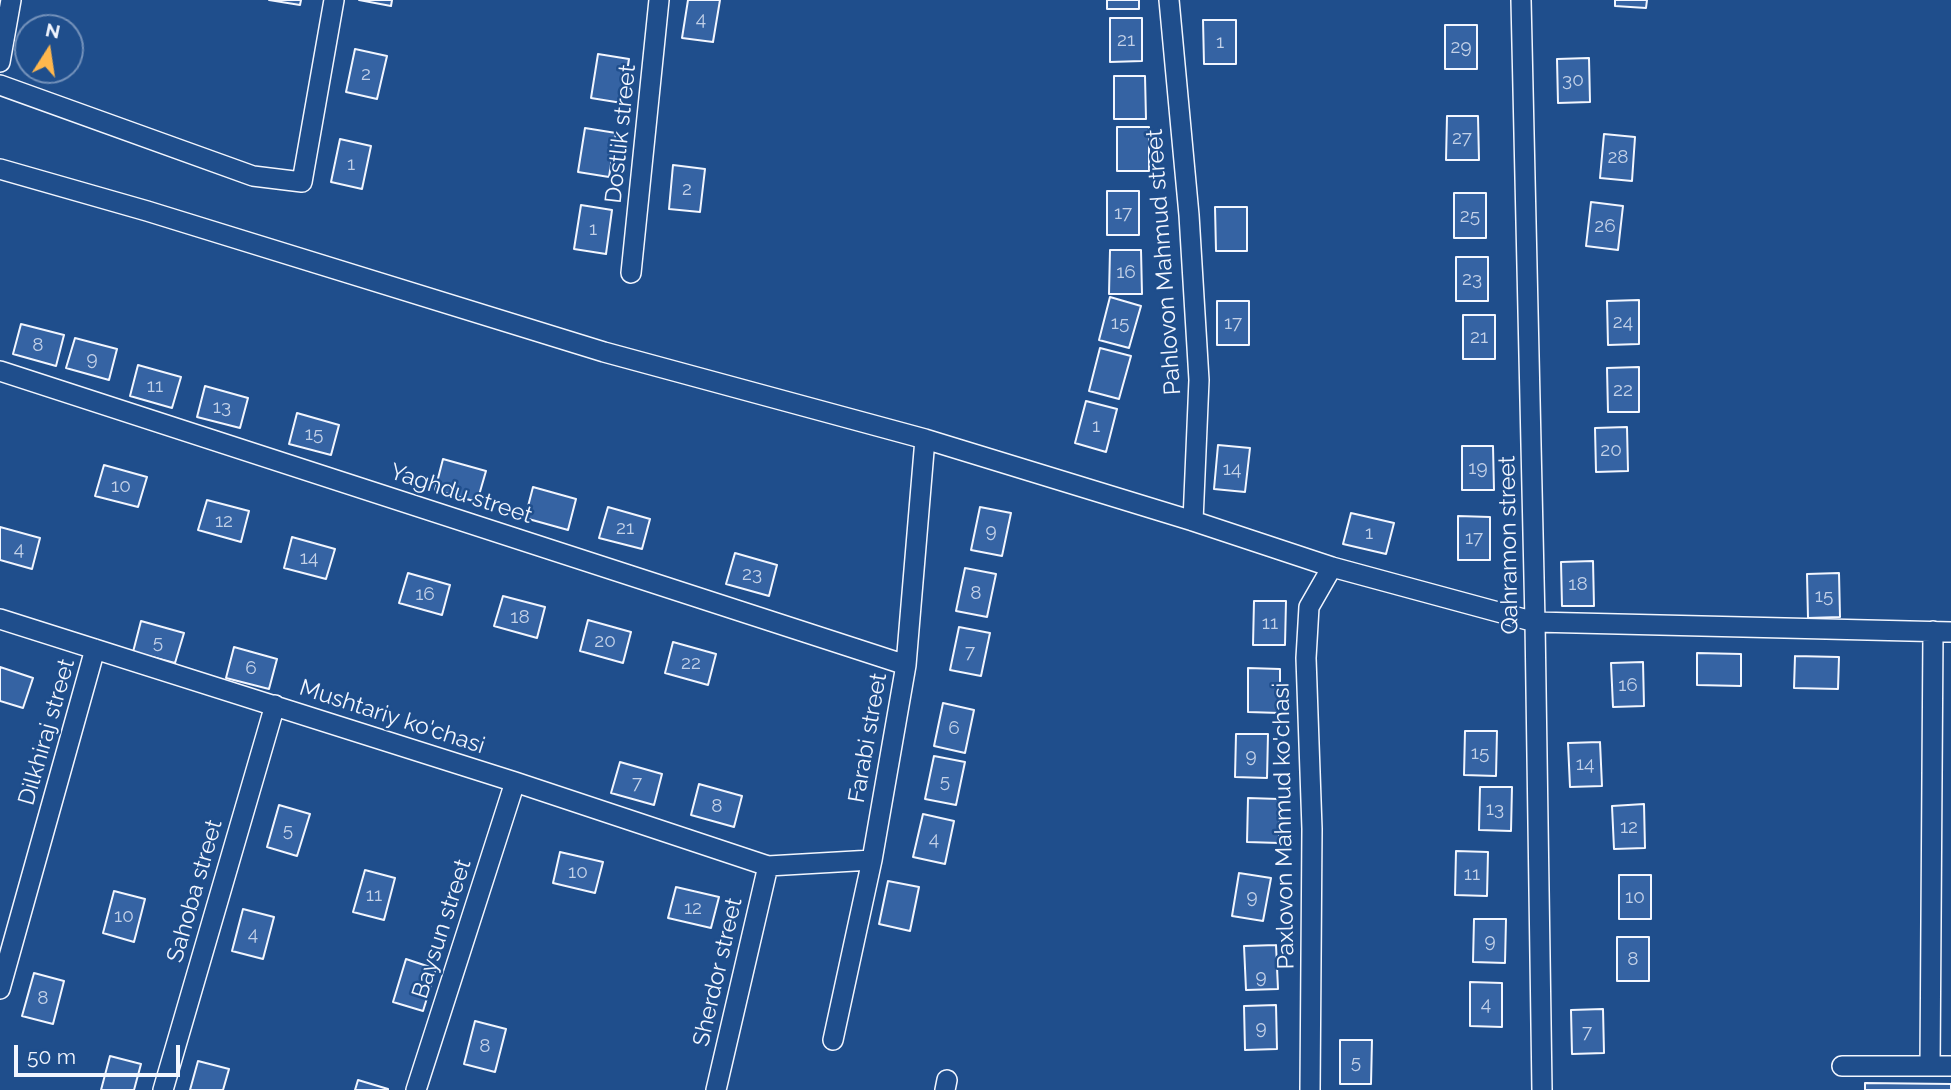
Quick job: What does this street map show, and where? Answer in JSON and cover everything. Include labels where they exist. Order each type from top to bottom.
[{"type":"street","points":[[0,62],[11,0]]},
{"type":"street","points":[[0,85],[253,176],[302,182],[334,0]]},
{"type":"street","name":"Dostlik street","points":[[631,272],[659,0]]},
{"type":"street","name":"Pahlovon Mahmud street","points":[[1169,0],[1189,215],[1199,380],[1193,522]]},
{"type":"street","name":"Qahramon street","points":[[1521,0],[1542,1090]]},
{"type":"street","points":[[0,169],[147,211],[604,352],[925,439],[1332,567],[1535,622],[1942,632],[1942,820],[1930,1066]]},
{"type":"street","name":"Yaghdu street","points":[[0,371],[906,665]]},
{"type":"street","name":"Farabi street","points":[[833,1040],[872,860],[906,665],[925,439]]},
{"type":"street","name":"Paxlovon Mahmud ko'chasi","points":[[1310,1090],[1312,829],[1306,658],[1309,607],[1332,567]]},
{"type":"street","name":"Mushtariy ko'chasi","points":[[0,620],[275,705],[768,866]]},
{"type":"street","name":"Dilkhiraj street","points":[[0,989],[95,649]]},
{"type":"street","name":"Sahoba street","points":[[163,1090],[275,705]]},
{"type":"street","name":"Baysun street","points":[[416,1090],[515,782]]},
{"type":"street","points":[[768,866],[872,860]]},
{"type":"street","name":"Sherdor street","points":[[716,1090],[768,866]]},
{"type":"street","points":[[1842,1066],[1951,1066]]},
{"type":"building","points":[[269,0],[301,0],[300,5]]},
{"type":"building","points":[[359,0],[392,0],[391,6]]},
{"type":"building","points":[[688,0],[720,0],[713,42],[682,38]]},
{"type":"building","points":[[1107,0],[1139,0],[1139,9],[1107,9]]},
{"type":"building","points":[[1615,0],[1647,0],[1646,8],[1615,6]]},
{"type":"building","points":[[1110,18],[1142,18],[1142,61],[1110,62]]},
{"type":"building","points":[[1203,20],[1236,20],[1236,64],[1204,64]]},
{"type":"building","points":[[1445,25],[1477,25],[1477,69],[1445,69]]},
{"type":"building","points":[[355,49],[387,56],[377,99],[346,92]]},
{"type":"building","points":[[598,54],[629,59],[622,103],[591,98]]},
{"type":"building","points":[[1589,58],[1590,102],[1558,103],[1557,59]]},
{"type":"building","points":[[1114,76],[1145,76],[1146,119],[1114,119]]},
{"type":"building","points":[[1447,116],[1478,116],[1479,160],[1446,160]]},
{"type":"building","points":[[1117,127],[1149,127],[1149,171],[1117,171]]},
{"type":"building","points":[[585,128],[616,133],[609,177],[578,172]]},
{"type":"building","points":[[1604,134],[1635,137],[1632,181],[1600,178]]},
{"type":"building","points":[[340,139],[371,146],[362,189],[331,182]]},
{"type":"building","points":[[673,165],[705,169],[700,212],[669,209]]},
{"type":"building","points":[[1107,191],[1139,191],[1139,235],[1107,235]]},
{"type":"building","points":[[1454,193],[1486,193],[1486,238],[1454,238]]},
{"type":"building","points":[[1591,202],[1623,206],[1618,250],[1586,246]]},
{"type":"building","points":[[581,205],[612,210],[606,254],[574,249]]},
{"type":"building","points":[[1215,207],[1247,207],[1247,251],[1216,251]]},
{"type":"building","points":[[1110,250],[1141,250],[1142,294],[1109,294]]},
{"type":"building","points":[[1456,257],[1488,257],[1488,301],[1456,301]]},
{"type":"building","points":[[1110,297],[1141,306],[1129,348],[1099,340]]},
{"type":"building","points":[[1639,300],[1639,344],[1608,345],[1607,301]]},
{"type":"building","points":[[1217,301],[1249,301],[1249,345],[1217,345]]},
{"type":"building","points":[[1463,315],[1495,315],[1495,359],[1463,359]]},
{"type":"building","points":[[21,324],[64,335],[56,366],[13,354]]},
{"type":"building","points":[[75,338],[117,349],[109,380],[66,368]]},
{"type":"building","points":[[1100,348],[1131,356],[1119,399],[1089,391]]},
{"type":"building","points":[[138,365],[181,377],[172,408],[130,396]]},
{"type":"building","points":[[1639,367],[1639,412],[1608,412],[1607,368]]},
{"type":"building","points":[[205,386],[248,398],[240,428],[197,417]]},
{"type":"building","points":[[1086,401],[1117,409],[1106,452],[1075,443]]},
{"type":"building","points":[[297,413],[339,425],[331,455],[289,444]]},
{"type":"building","points":[[1627,427],[1628,471],[1596,472],[1595,428]]},
{"type":"building","points":[[1218,445],[1250,448],[1245,492],[1214,489]]},
{"type":"building","points":[[1462,446],[1493,446],[1494,490],[1462,490]]},
{"type":"building","points":[[443,459],[486,471],[477,502],[435,490]]},
{"type":"building","points":[[104,465],[147,477],[138,507],[95,496]]},
{"type":"building","points":[[533,487],[576,499],[568,530],[525,518]]},
{"type":"building","points":[[207,500],[249,511],[241,542],[198,530]]},
{"type":"building","points":[[608,507],[650,519],[642,549],[599,538]]},
{"type":"building","points":[[980,507],[1011,513],[1002,556],[971,550]]},
{"type":"building","points":[[1351,513],[1394,523],[1386,554],[1343,544]]},
{"type":"building","points":[[1458,516],[1490,517],[1490,560],[1458,560]]},
{"type":"building","points":[[0,527],[40,538],[32,569],[0,560]]},
{"type":"building","points":[[292,537],[335,549],[326,579],[284,568]]},
{"type":"building","points":[[735,553],[777,565],[769,596],[726,584]]},
{"type":"building","points":[[1593,561],[1594,606],[1562,606],[1561,562]]},
{"type":"building","points":[[965,568],[996,574],[987,617],[956,611]]},
{"type":"building","points":[[408,573],[450,585],[442,615],[399,603]]},
{"type":"building","points":[[1839,573],[1840,617],[1808,618],[1807,574]]},
{"type":"building","points":[[503,596],[545,607],[537,638],[494,626]]},
{"type":"building","points":[[1254,601],[1286,601],[1285,645],[1253,645]]},
{"type":"building","points":[[588,620],[631,632],[623,663],[580,651]]},
{"type":"building","points":[[141,621],[184,633],[175,663],[133,652]]},
{"type":"building","points":[[959,627],[990,633],[981,676],[950,670]]},
{"type":"building","points":[[673,642],[716,654],[708,685],[665,673]]},
{"type":"building","points":[[234,647],[277,659],[269,689],[226,678]]},
{"type":"building","points":[[1697,653],[1741,654],[1741,686],[1697,685]]},
{"type":"building","points":[[1795,656],[1839,657],[1838,689],[1794,688]]},
{"type":"building","points":[[1643,662],[1644,706],[1613,707],[1611,663]]},
{"type":"building","points":[[0,667],[33,678],[23,708],[0,701]]},
{"type":"building","points":[[1248,668],[1280,669],[1280,713],[1248,712]]},
{"type":"building","points":[[943,703],[974,710],[965,753],[934,746]]},
{"type":"building","points":[[1465,731],[1497,731],[1496,776],[1464,775]]},
{"type":"building","points":[[1236,734],[1268,734],[1267,778],[1235,777]]},
{"type":"building","points":[[1600,742],[1602,786],[1570,787],[1568,743]]},
{"type":"building","points":[[934,756],[965,762],[956,805],[925,799]]},
{"type":"building","points":[[620,762],[662,774],[654,805],[611,793]]},
{"type":"building","points":[[699,784],[742,796],[734,827],[691,815]]},
{"type":"building","points":[[1480,787],[1512,787],[1511,831],[1479,830]]},
{"type":"building","points":[[1248,798],[1279,799],[1279,843],[1247,842]]},
{"type":"building","points":[[1644,804],[1645,848],[1614,849],[1612,806]]},
{"type":"building","points":[[279,805],[310,814],[297,856],[267,847]]},
{"type":"building","points":[[923,814],[954,821],[945,864],[913,857]]},
{"type":"building","points":[[1456,851],[1488,852],[1487,896],[1455,895]]},
{"type":"building","points":[[560,852],[603,862],[595,893],[553,883]]},
{"type":"building","points":[[365,870],[395,878],[384,920],[353,912]]},
{"type":"building","points":[[1239,873],[1271,878],[1263,921],[1232,916]]},
{"type":"building","points":[[1619,875],[1651,875],[1651,919],[1619,919]]},
{"type":"building","points":[[888,881],[919,887],[910,931],[879,924]]},
{"type":"building","points":[[676,887],[719,897],[711,928],[668,918]]},
{"type":"building","points":[[114,891],[145,899],[134,942],[103,933]]},
{"type":"building","points":[[243,909],[274,917],[263,959],[232,951]]},
{"type":"building","points":[[1474,919],[1506,919],[1505,963],[1473,962]]},
{"type":"building","points":[[1617,937],[1649,937],[1649,981],[1617,981]]},
{"type":"building","points":[[1276,945],[1278,989],[1246,990],[1244,946]]},
{"type":"building","points":[[406,959],[436,969],[423,1011],[393,1002]]},
{"type":"building","points":[[34,973],[64,981],[53,1024],[22,1016]]},
{"type":"building","points":[[1470,982],[1502,983],[1502,1027],[1470,1026]]},
{"type":"building","points":[[1276,1005],[1277,1049],[1245,1050],[1244,1006]]},
{"type":"building","points":[[1603,1009],[1604,1053],[1572,1054],[1571,1010]]},
{"type":"building","points":[[475,1021],[506,1029],[495,1072],[464,1064]]},
{"type":"building","points":[[1340,1040],[1372,1040],[1371,1084],[1340,1084]]},
{"type":"building","points":[[110,1056],[141,1064],[134,1090],[101,1090]]},
{"type":"building","points":[[198,1061],[229,1069],[223,1090],[190,1090]]},
{"type":"building","points":[[358,1080],[388,1089],[388,1090],[355,1090]]},
{"type":"building","points":[[1865,1083],[1951,1084],[1951,1090],[1865,1090]]}]
